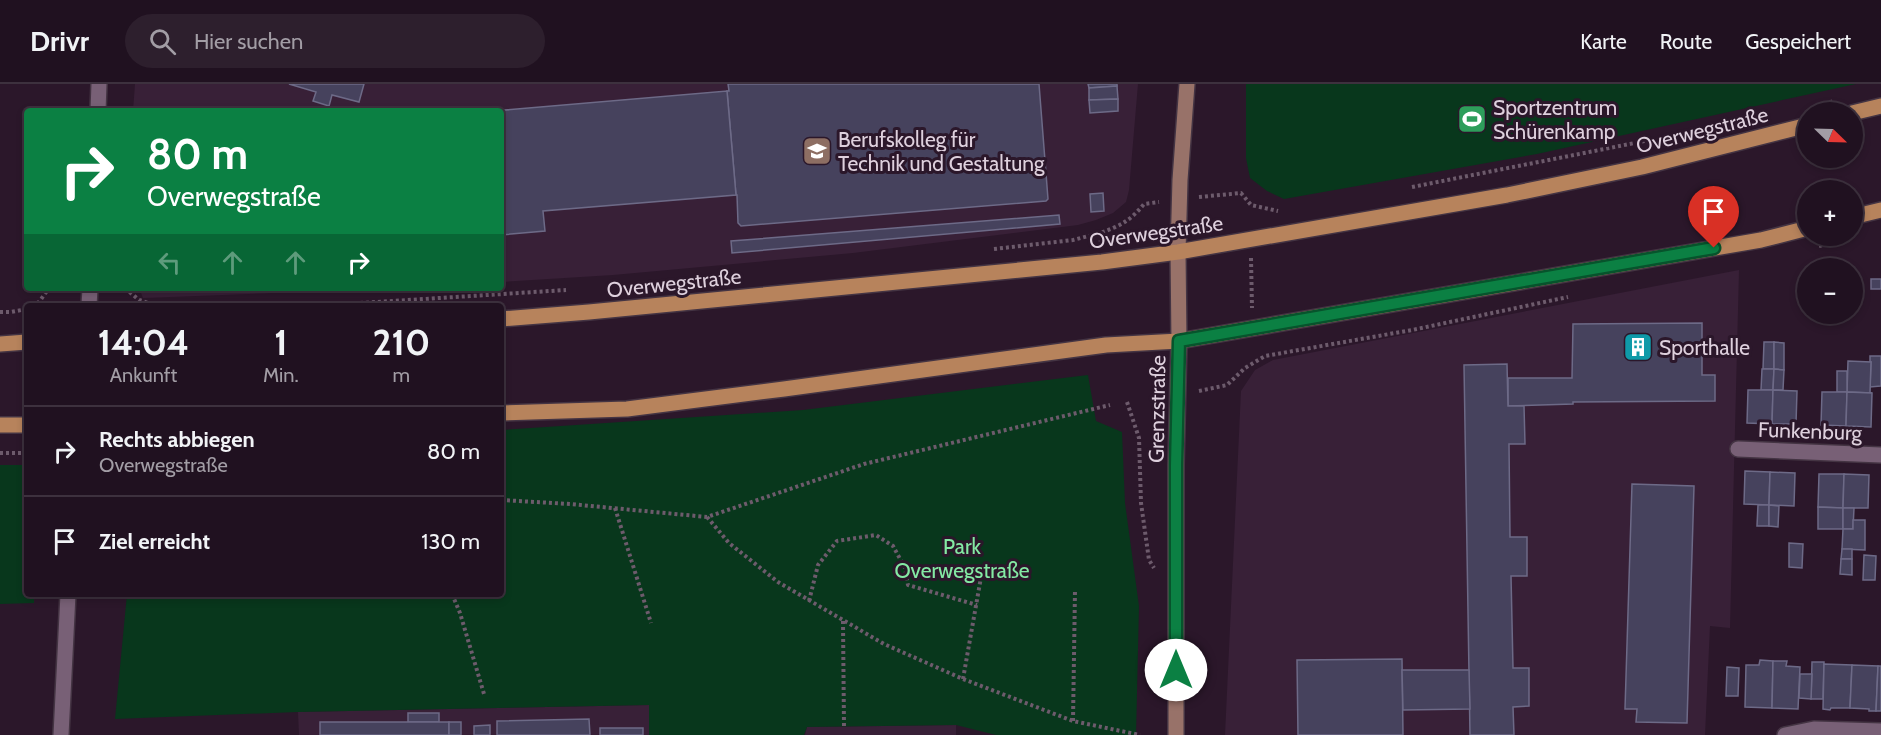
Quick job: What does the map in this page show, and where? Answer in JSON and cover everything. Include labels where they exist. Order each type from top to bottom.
[{"type":"main road","points":[[1863,110],[1881,106]]},
{"type":"main road","name":"Overwegstraße","points":[[504,320],[1102,262],[1178,252],[1507,195],[1631,170],[1797,128]]},
{"type":"main road","points":[[1863,214],[1881,210]]},
{"type":"main road","points":[[504,412],[627,409],[1106,345],[1179,341],[1749,242],[1797,231]]},
{"type":"main road","points":[[0,344],[24,342]]},
{"type":"main road","points":[[0,425],[24,425]]},
{"type":"street","points":[[98,108],[99,84]]},
{"type":"street","name":"Grenzstraße","points":[[1176,735],[1178,252],[1187,84]]},
{"type":"street","name":"Funkenburg","points":[[1738,449],[1881,455]]},
{"type":"street","points":[[61,735],[68,597]]},
{"type":"street","points":[[1785,735],[1814,729],[1881,731]]},
{"type":"path","points":[[1831,102],[1839,100]]},
{"type":"path","points":[[1404,189],[1658,139]]},
{"type":"path","points":[[989,249],[1073,240],[1100,233],[1115,228],[1132,218],[1144,204],[1180,198],[1241,193],[1251,205],[1275,212],[1287,210]]},
{"type":"path","points":[[1251,205],[1253,363]]},
{"type":"path","points":[[1100,233],[1102,262]]},
{"type":"path","points":[[1811,248],[1820,246]]},
{"type":"path","points":[[362,303],[571,290]]},
{"type":"path","points":[[37,303],[47,291]]},
{"type":"path","points":[[128,291],[139,300],[148,303]]},
{"type":"path","points":[[1178,395],[1227,385],[1245,368],[1265,356],[1412,330],[1576,296]]},
{"type":"path","points":[[0,312],[24,310]]},
{"type":"path","points":[[1127,402],[1139,438],[1142,503],[1149,560],[1154,569]]},
{"type":"path","points":[[504,500],[707,517],[864,464],[1110,405]]},
{"type":"path","points":[[0,453],[24,453]]},
{"type":"path","points":[[615,508],[651,622]]},
{"type":"path","points":[[707,517],[729,543],[778,582],[884,644],[963,679],[1072,721],[1140,735]]},
{"type":"path","points":[[809,601],[818,565],[837,541],[876,535],[893,546],[905,568],[908,585],[977,605]]},
{"type":"path","points":[[963,679],[983,566]]},
{"type":"path","points":[[1072,721],[1075,590]]},
{"type":"path","points":[[453,597],[484,694]]},
{"type":"path","points":[[843,621],[844,727]]},
{"type":"shaded area","name":"Berufskolleg für Technik und Gestaltung","points":[[135,84],[1138,84],[1126,202],[1113,213],[1096,220],[1078,225],[853,253],[613,275],[504,282],[504,108],[133,108]]},
{"type":"shaded area","points":[[1739,270],[1730,628],[1710,626],[1705,735],[1225,735],[1241,391],[1255,370],[1273,360]]},
{"type":"shaded area","points":[[140,291],[326,291],[143,298]]},
{"type":"shaded area","points":[[649,705],[649,735],[299,735],[298,712]]},
{"type":"shaded area","points":[[956,725],[956,735],[805,735],[807,727]]},
{"type":"green space","name":"Sportzentrum Schürenkamp","points":[[1246,84],[1856,84],[1537,154],[1284,199],[1267,191],[1250,178],[1246,158]]},
{"type":"green space","name":"Park Overwegstraße","points":[[1088,375],[1096,421],[1122,432],[1125,503],[1139,606],[1136,735],[996,735],[956,725],[807,727],[804,735],[649,735],[649,705],[298,712],[115,719],[127,597],[504,597],[504,430],[803,410]]},
{"type":"green space","points":[[0,465],[24,465],[24,597],[34,597],[34,603],[0,604]]},
{"type":"building","points":[[289,84],[364,84],[359,102],[332,95],[329,106],[313,101],[316,92]]},
{"type":"building","points":[[728,84],[1039,84],[1048,199],[1046,201],[741,226],[738,223]]},
{"type":"building","points":[[1088,84],[1117,84],[1117,86],[1089,88]]},
{"type":"building","points":[[1117,86],[1118,99],[1089,100],[1089,88]]},
{"type":"building","points":[[727,91],[736,195],[543,211],[545,231],[504,235],[504,110]]},
{"type":"building","points":[[1118,99],[1118,111],[1090,113],[1089,100]]},
{"type":"building","points":[[1103,193],[1104,211],[1091,212],[1090,194]]},
{"type":"building","points":[[1059,215],[1060,224],[732,253],[731,241]]},
{"type":"building","points":[[1871,279],[1881,279],[1881,289],[1871,289]]},
{"type":"building","name":"Sporthalle","points":[[1702,323],[1702,375],[1715,375],[1715,401],[1573,402],[1573,404],[1508,406],[1508,378],[1572,378],[1573,324]]},
{"type":"building","points":[[1764,342],[1774,342],[1774,369],[1763,369]]},
{"type":"building","points":[[1774,342],[1784,343],[1784,370],[1774,369]]},
{"type":"building","points":[[1870,356],[1881,356],[1881,386],[1870,387]]},
{"type":"building","points":[[1848,361],[1871,362],[1870,393],[1847,392]]},
{"type":"building","points":[[1507,364],[1508,406],[1524,406],[1525,444],[1509,444],[1510,537],[1527,537],[1527,576],[1511,576],[1513,668],[1529,668],[1529,706],[1513,707],[1514,735],[1470,735],[1464,365]]},
{"type":"building","points":[[1762,369],[1774,369],[1773,390],[1761,390]]},
{"type":"building","points":[[1774,369],[1784,370],[1783,390],[1773,390]]},
{"type":"building","points":[[1837,371],[1847,371],[1847,392],[1837,392]]},
{"type":"building","points":[[1748,390],[1773,390],[1772,424],[1747,423]]},
{"type":"building","points":[[1773,390],[1797,391],[1796,424],[1772,424]]},
{"type":"building","points":[[1822,392],[1847,392],[1846,426],[1821,425]]},
{"type":"building","points":[[1847,392],[1872,393],[1871,427],[1846,426]]},
{"type":"building","points":[[1745,471],[1770,472],[1769,505],[1744,504]]},
{"type":"building","points":[[1770,472],[1795,473],[1794,506],[1769,505]]},
{"type":"building","points":[[1819,474],[1844,474],[1843,508],[1818,507]]},
{"type":"building","points":[[1844,474],[1869,475],[1868,508],[1843,508]]},
{"type":"building","points":[[1632,484],[1694,486],[1687,723],[1636,722],[1637,709],[1625,709]]},
{"type":"building","points":[[1758,505],[1769,505],[1769,526],[1757,526]]},
{"type":"building","points":[[1769,505],[1779,506],[1778,527],[1769,526]]},
{"type":"building","points":[[1818,507],[1843,508],[1843,529],[1818,529]]},
{"type":"building","points":[[1843,508],[1854,508],[1853,529],[1843,529]]},
{"type":"building","points":[[1853,520],[1865,520],[1865,550],[1842,549],[1843,529],[1853,529]]},
{"type":"building","points":[[1789,543],[1803,544],[1802,568],[1789,567]]},
{"type":"building","points":[[1842,549],[1852,549],[1852,559],[1841,559]]},
{"type":"building","points":[[1864,555],[1876,556],[1875,580],[1863,580]]},
{"type":"building","points":[[1841,559],[1852,559],[1852,575],[1840,574]]},
{"type":"building","points":[[1402,659],[1403,735],[1298,735],[1297,660]]},
{"type":"building","points":[[1760,660],[1773,661],[1772,708],[1745,707],[1746,665],[1759,665]]},
{"type":"building","points":[[1773,661],[1787,661],[1786,666],[1800,667],[1798,709],[1772,708]]},
{"type":"building","points":[[1812,662],[1824,662],[1823,699],[1811,699]]},
{"type":"building","points":[[1824,664],[1852,665],[1850,708],[1823,709]]},
{"type":"building","points":[[1852,665],[1878,666],[1876,711],[1850,708]]},
{"type":"building","points":[[1878,666],[1881,666],[1881,711],[1876,711]]},
{"type":"building","points":[[1727,667],[1739,668],[1738,696],[1726,696]]},
{"type":"building","points":[[1402,670],[1469,670],[1470,709],[1403,710]]},
{"type":"building","points":[[1800,674],[1812,674],[1811,699],[1799,698]]},
{"type":"building","points":[[408,713],[439,713],[439,722],[408,722]]},
{"type":"building","points":[[589,719],[590,735],[497,735],[497,721]]},
{"type":"building","points":[[320,722],[449,722],[449,735],[320,735]]},
{"type":"building","points":[[449,722],[461,722],[461,735],[449,735]]},
{"type":"building","points":[[490,725],[490,735],[474,735],[474,726]]},
{"type":"building","points":[[600,728],[643,728],[643,735],[600,735]]},
{"type":"place","name":"Sportzentrum Schürenkamp","points":[[1472,119]]},
{"type":"place","name":"Berufskolleg für Technik und Gestaltung","points":[[817,151]]},
{"type":"place","name":"Sporthalle","points":[[1638,347]]},
{"type":"route","points":[[1176,670],[1176,465],[1179,341],[1714,248]]}]
